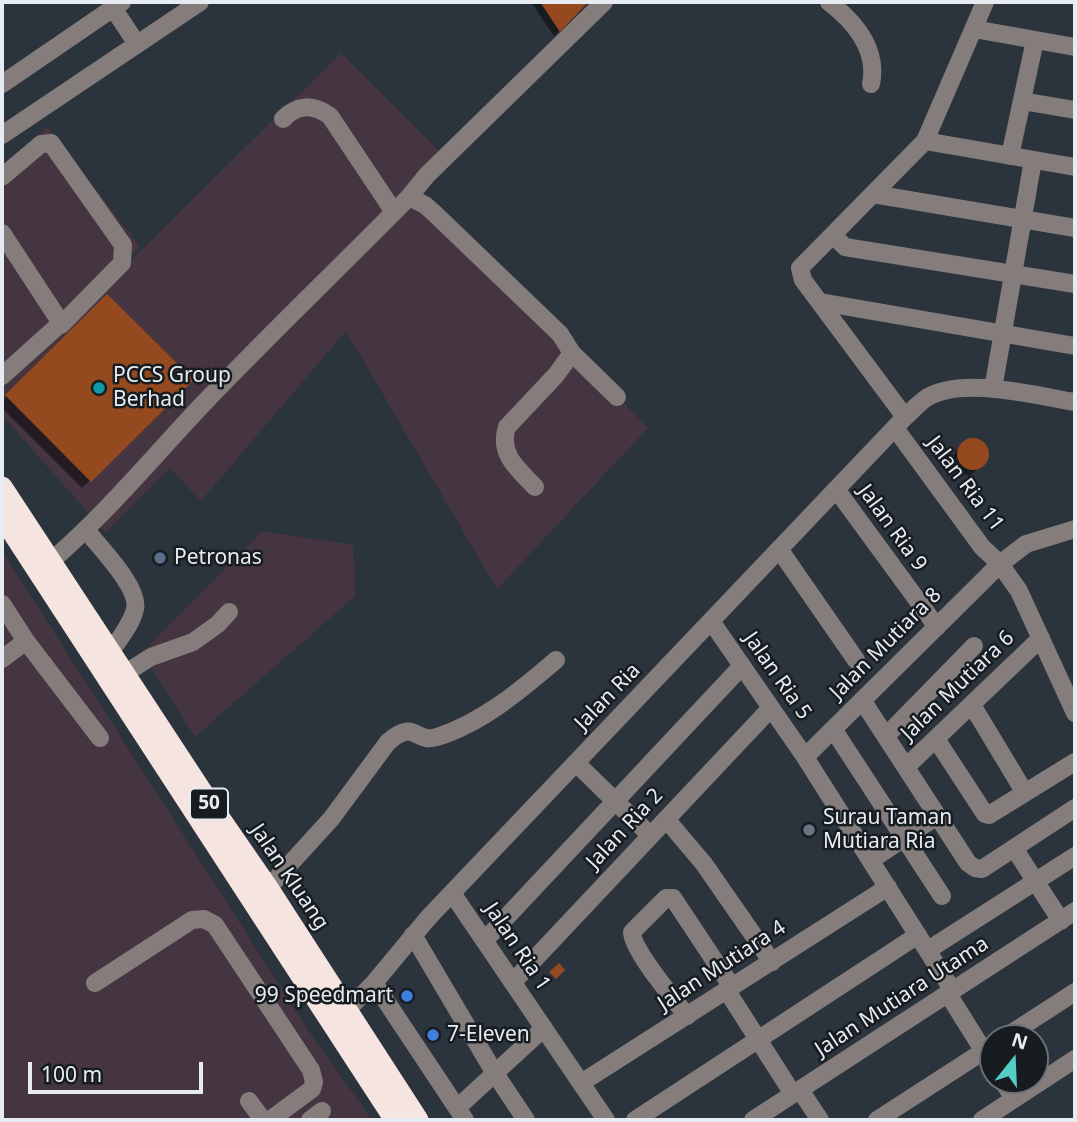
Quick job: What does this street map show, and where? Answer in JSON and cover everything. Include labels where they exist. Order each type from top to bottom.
[{"type":"highway","name":"Jalan Kluang","points":[[2,487],[418,1120]]},
{"type":"highway","name":"50","points":[[2,516],[395,1120]]},
{"type":"street","points":[[2,135],[201,2]]},
{"type":"street","points":[[50,562],[87,531],[155,454],[234,372],[427,176],[604,2]]},
{"type":"street","points":[[829,2],[845,13],[864,39],[873,72],[871,85]]},
{"type":"street","points":[[985,2],[925,141],[832,235],[845,247],[1075,284]]},
{"type":"street","points":[[2,84],[111,6],[137,44]]},
{"type":"street","points":[[974,29],[1075,47]]},
{"type":"street","points":[[1010,156],[1035,40]]},
{"type":"street","points":[[1022,101],[1075,110]]},
{"type":"street","points":[[283,120],[292,109],[304,106],[318,108],[330,116],[394,212]]},
{"type":"street","points":[[925,141],[1075,167]]},
{"type":"street","points":[[2,177],[41,144],[51,144],[123,245],[122,263],[61,325],[2,376]]},
{"type":"street","points":[[993,389],[1033,160]]},
{"type":"street","points":[[873,194],[1075,228]]},
{"type":"street","points":[[409,197],[433,212],[560,334],[572,353],[617,397]]},
{"type":"street","points":[[2,233],[61,323]]},
{"type":"street","name":"Jalan Ria 11","points":[[832,235],[800,268],[803,280],[982,547],[1000,564],[1019,591],[1075,713]]},
{"type":"street","points":[[820,302],[1075,346]]},
{"type":"street","points":[[535,487],[507,458],[504,437],[508,427],[572,353]]},
{"type":"street","name":"Jalan Ria","points":[[347,1010],[374,984],[413,935],[576,763],[900,422],[927,398],[958,388],[993,389],[1075,402]]},
{"type":"street","name":"Jalan Ria 9","points":[[836,489],[937,626]]},
{"type":"street","name":"Jalan Mutiara 8","points":[[805,757],[1000,564],[1026,544],[1075,529]]},
{"type":"street","points":[[87,531],[122,576],[136,600],[135,610],[110,653]]},
{"type":"street","points":[[779,549],[856,660]]},
{"type":"street","points":[[2,604],[26,641],[100,738]]},
{"type":"street","points":[[124,674],[151,657],[193,642],[218,624],[229,612]]},
{"type":"street","name":"Jalan Ria 5","points":[[711,621],[805,757],[979,1037]]},
{"type":"street","name":"Jalan Mutiara 6","points":[[906,767],[1041,638]]},
{"type":"street","points":[[2,659],[26,641]]},
{"type":"street","points":[[886,736],[974,646]]},
{"type":"street","points":[[268,888],[331,819],[396,735],[406,731],[435,738],[459,728],[505,701],[556,660]]},
{"type":"street","points":[[485,940],[742,666]]},
{"type":"street","points":[[862,701],[968,863],[975,868],[982,869],[1075,808]]},
{"type":"street","points":[[972,705],[1025,793]]},
{"type":"street","name":"Jalan Ria 2","points":[[513,982],[771,708]]},
{"type":"street","points":[[833,729],[942,896]]},
{"type":"street","points":[[936,739],[985,814],[994,814],[1075,762]]},
{"type":"street","points":[[576,763],[650,835]]},
{"type":"street","points":[[871,860],[937,816]]},
{"type":"street","points":[[666,819],[704,864],[772,962]]},
{"type":"street","points":[[1014,848],[1036,881],[1068,916]]},
{"type":"street","points":[[635,1120],[758,1040],[1075,856]]},
{"type":"street","name":"Jalan Mutiara 4","points":[[581,1083],[888,887]]},
{"type":"street","name":"Jalan Ria 1","points":[[453,893],[606,1120]]},
{"type":"street","points":[[687,1016],[633,943],[632,932],[666,898],[673,898],[758,1040],[820,1120]]},
{"type":"street","name":"Jalan Mutiara Utama","points":[[753,1120],[1068,916]]},
{"type":"street","points":[[95,983],[192,920],[204,919],[215,925],[311,1070],[314,1082],[312,1089],[270,1120]]},
{"type":"street","points":[[413,935],[494,1072],[526,1120]]},
{"type":"street","points":[[374,984],[461,1114],[494,1072],[544,1028]]},
{"type":"street","points":[[1026,1024],[1075,992]]},
{"type":"street","points":[[984,1120],[1075,1059]]},
{"type":"street","points":[[877,1120],[979,1060]]},
{"type":"street","points":[[1011,1094],[1014,1099]]},
{"type":"street","points":[[249,1101],[263,1120]]},
{"type":"shaded area","points":[[341,53],[439,151],[411,184],[648,428],[497,589],[346,331],[201,501],[170,468],[106,533],[2,415],[2,167],[48,127],[140,247],[40,350]]},
{"type":"shaded area","points":[[262,531],[353,545],[355,596],[195,737],[142,653]]},
{"type":"shaded area","points":[[2,551],[308,1030],[372,1120],[2,1120]]},
{"type":"building","points":[[540,2],[588,2],[560,32]]},
{"type":"building","name":"PCCS Group Berhad","points":[[107,294],[194,380],[91,482],[5,395]]},
{"type":"building","points":[[973,438],[984,443],[989,454],[984,465],[973,470],[962,465],[957,454],[962,443]]},
{"type":"building","points":[[559,963],[565,970],[556,979],[549,972]]},
{"type":"place","name":"PCCS Group Berhad","points":[[99,388]]},
{"type":"place","name":"Petronas","points":[[160,558]]},
{"type":"place","name":"Surau Taman Mutiara Ria","points":[[809,830]]},
{"type":"place","name":"99 Speedmart","points":[[407,996]]},
{"type":"place","name":"7-Eleven","points":[[433,1035]]}]
